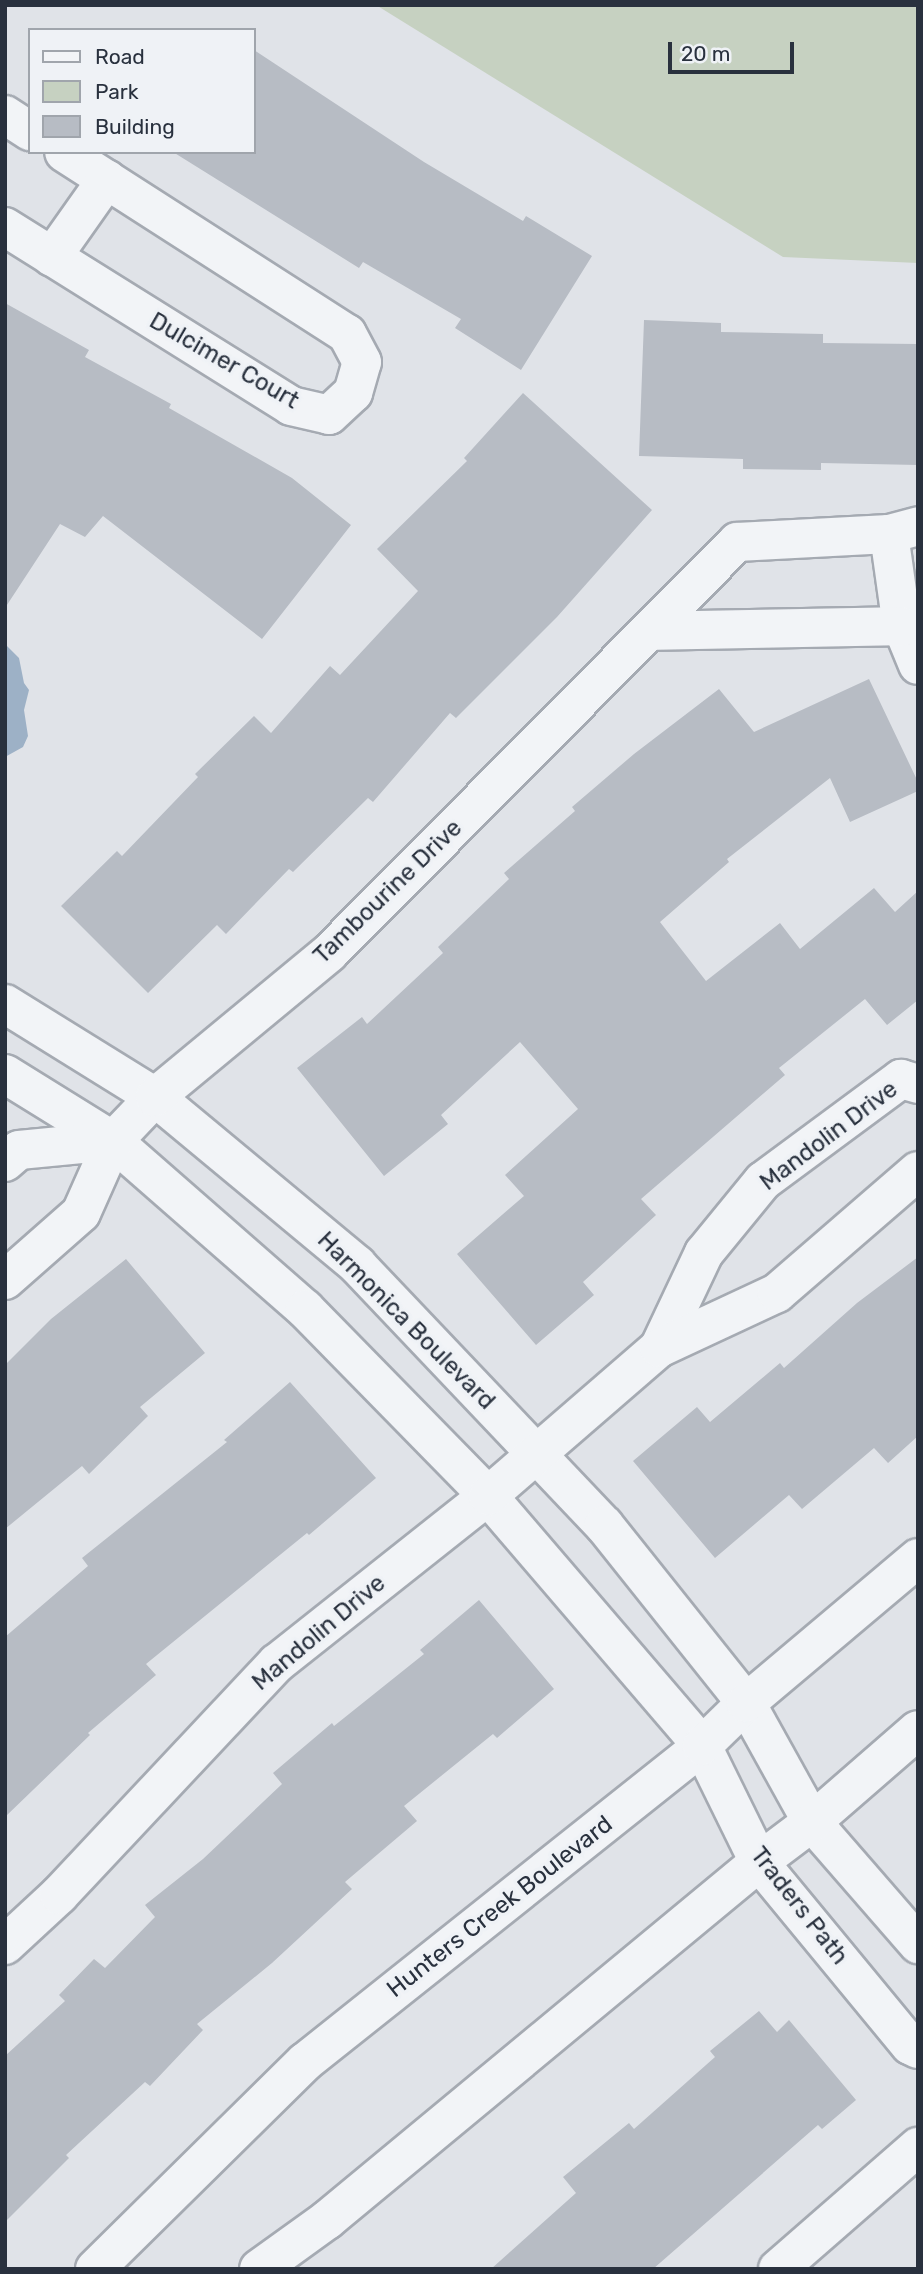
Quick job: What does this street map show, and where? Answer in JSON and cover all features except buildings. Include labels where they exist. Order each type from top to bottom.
[{"type":"street","points":[[5,115],[28,130]]},
{"type":"street","name":"Dulcimer Court","points":[[5,228],[291,406],[329,415],[353,393],[362,362],[347,334],[67,154]]},
{"type":"street","points":[[52,257],[107,179]]},
{"type":"street","points":[[903,530],[902,626],[918,665]]},
{"type":"street","name":"Tambourine Drive","points":[[5,1280],[81,1213],[114,1141],[155,1097],[329,953],[737,542],[903,530]]},
{"type":"street","points":[[650,631],[902,626]]},
{"type":"street","name":"Harmonica Boulevard","points":[[5,1004],[155,1097],[357,1265],[604,1525],[746,1703]]},
{"type":"street","points":[[5,1074],[114,1141],[305,1309],[488,1496],[702,1746]]},
{"type":"street","name":"Mandolin Drive","points":[[659,1348],[704,1253],[764,1181],[901,1079],[918,1084]]},
{"type":"street","points":[[5,1162],[19,1150],[114,1141]]},
{"type":"street","name":"Mandolin Drive","points":[[5,1945],[59,1895],[277,1662],[488,1496],[659,1348],[777,1293],[918,1171]]},
{"type":"street","name":"Hunters Creek Boulevard","points":[[94,2269],[305,2062],[702,1746],[746,1703],[918,1558]]},
{"type":"street","points":[[746,1703],[812,1822],[918,1944]]},
{"type":"street","points":[[259,2269],[327,2220],[759,1862],[812,1822],[918,1730]]},
{"type":"street","name":"Traders Path","points":[[702,1746],[759,1862],[910,2045],[918,2049]]},
{"type":"street","points":[[778,2269],[918,2147]]},
{"type":"green space","points":[[376,5],[918,5],[918,263],[783,257]]},
{"type":"water","points":[[5,644],[19,658],[24,683],[29,690],[24,710],[28,736],[23,747],[5,757]]}]
